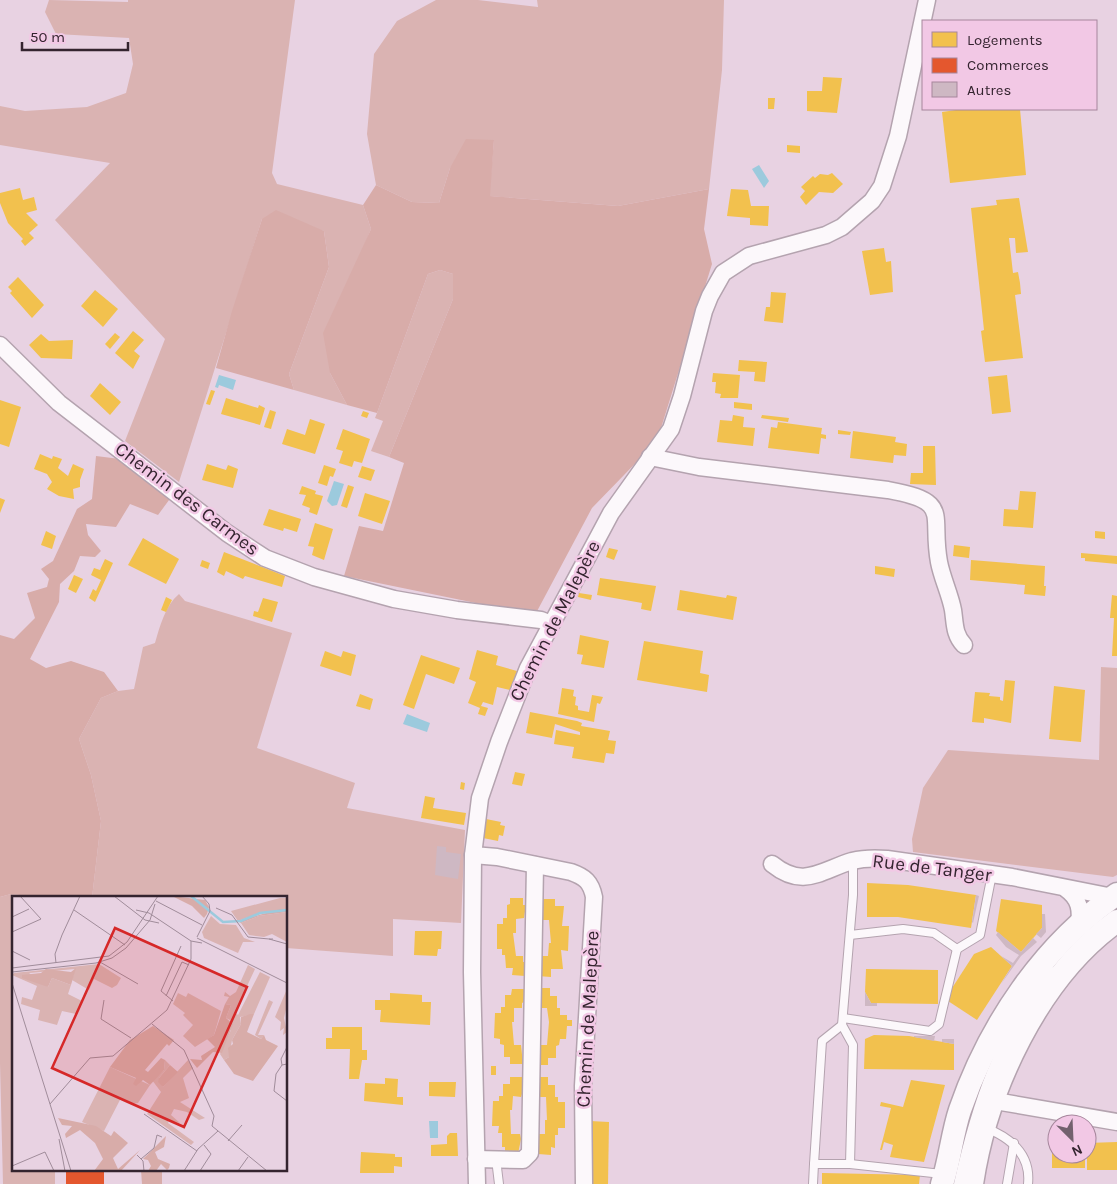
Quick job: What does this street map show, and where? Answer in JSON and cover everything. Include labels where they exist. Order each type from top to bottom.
[{"type":"street","name":"Chemin de Malepère","points":[[923,20],[927,0]]},
{"type":"street","name":"Chemin de Malepère","points":[[477,1184],[472,972],[473,855],[480,798],[487,773],[528,668],[551,624],[611,513],[675,419],[704,311],[723,273],[748,256],[826,235],[842,227],[872,201],[882,186],[898,136],[922,23]]},
{"type":"street","name":"Chemin des Carmes","points":[[0,345],[60,403],[227,533],[265,558],[336,584],[394,599],[457,610],[540,620],[551,624]]},
{"type":"street","points":[[650,457],[699,467],[888,490],[911,494],[927,502],[934,509],[938,520],[938,560],[944,586],[953,608],[956,634],[964,645]]},
{"type":"street","name":"Chemin de Malepère","points":[[473,855],[581,875],[592,887],[594,897],[583,1086],[584,1184]]},
{"type":"street","name":"Rue de Tanger","points":[[772,864],[784,874],[805,877],[820,874],[853,861],[887,858],[992,874],[1066,889],[1115,895]]},
{"type":"street","points":[[476,1159],[523,1160],[530,1153],[535,865]]},
{"type":"street","points":[[1066,889],[1073,894],[1080,908],[1079,926]]},
{"type":"street","points":[[948,1181],[960,1112],[972,1078],[997,1029],[1013,1002],[1043,962],[1079,926],[1115,895]]},
{"type":"street","points":[[972,1184],[978,1126],[994,1097],[1008,1060],[1034,1014],[1068,968],[1117,921]]},
{"type":"street","points":[[994,1097],[1001,1102],[1117,1122]]},
{"type":"lane","points":[[850,1164],[853,1046],[842,1021],[850,935],[853,861]]},
{"type":"lane","points":[[842,1021],[930,1031],[939,1024],[957,949],[980,935],[992,874]]},
{"type":"lane","points":[[850,935],[903,929],[934,933],[957,949]]},
{"type":"lane","points":[[814,1164],[850,1164],[948,1181],[978,1126],[987,1078],[1010,1030],[1058,962]]},
{"type":"lane","points":[[813,1184],[822,1041],[842,1021]]},
{"type":"lane","points":[[978,1126],[1014,1144],[1026,1162],[1028,1184]]},
{"type":"lane","points":[[1007,1184],[1014,1144]]},
{"type":"lane","points":[[496,1159],[499,1184]]},
{"type":"shaded area","points":[[49,0],[128,2],[128,0],[295,0],[272,173],[277,184],[363,205],[371,229],[362,251],[330,373],[347,405],[294,390],[289,374],[329,267],[324,231],[262,219],[179,482],[125,441],[165,339],[55,220],[110,163],[0,145],[0,106],[25,111],[87,107],[126,93],[133,64],[129,38],[56,34],[45,12]]},
{"type":"shaded area","points":[[436,0],[478,0],[538,7],[537,0],[724,0],[722,70],[709,189],[618,206],[489,196],[494,140],[450,168],[439,203],[412,202],[376,185],[367,134],[374,54],[397,21]]},
{"type":"shaded area","points":[[466,139],[494,140],[490,196],[618,206],[709,189],[704,229],[712,264],[657,441],[592,508],[535,615],[344,576],[359,526],[383,531],[404,463],[389,457],[453,299],[453,274],[440,270],[428,274],[377,413],[347,405],[330,373],[323,333],[371,229],[363,205],[376,185],[412,202],[439,203],[450,168]]},
{"type":"shaded area","points":[[276,210],[324,231],[329,267],[289,374],[294,390],[216,368],[232,311],[262,219]]},
{"type":"shaded area","points":[[440,270],[453,274],[453,299],[389,457],[371,451],[383,421],[375,418],[428,274]]},
{"type":"shaded area","points":[[96,456],[120,459],[172,496],[158,515],[130,504],[116,527],[86,524],[88,535],[101,551],[95,557],[80,556],[74,571],[60,584],[59,602],[30,659],[46,668],[71,661],[104,672],[118,691],[101,698],[79,739],[91,775],[101,821],[92,896],[28,896],[11,894],[0,897],[0,635],[14,639],[35,618],[27,593],[47,587],[49,579],[41,569],[53,561],[77,509],[92,499]]},
{"type":"shaded area","points":[[179,594],[185,601],[292,633],[257,748],[355,783],[347,808],[465,830],[461,923],[393,919],[393,956],[288,948],[288,896],[92,896],[101,821],[91,775],[79,739],[101,698],[118,691],[134,689],[143,647],[155,643],[161,623],[174,599]]},
{"type":"shaded area","points":[[1101,667],[1117,668],[1117,875],[1113,877],[913,852],[912,839],[923,788],[948,750],[1099,760]]},
{"type":"shaded area","points":[[11,894],[28,896],[12,896],[12,1172],[55,1172],[55,1184],[3,1184],[0,1063],[0,897]]},
{"type":"shaded area","points":[[141,1172],[162,1172],[162,1184],[142,1184]]},
{"type":"water","points":[[759,165],[769,181],[764,188],[752,169]]},
{"type":"water","points":[[219,375],[236,380],[233,390],[219,385],[218,388],[215,387]]},
{"type":"water","points":[[334,481],[344,484],[337,505],[332,506],[327,501]]},
{"type":"water","points":[[407,714],[430,723],[427,732],[403,724]]},
{"type":"water","points":[[429,1121],[438,1121],[438,1138],[430,1138]]},
{"type":"building: Logements","points":[[823,77],[842,78],[837,113],[807,111],[807,91],[822,91]]},
{"type":"building: Logements","points":[[768,98],[775,98],[774,109],[768,109]]},
{"type":"building: Logements","points":[[956,110],[1020,110],[1026,175],[950,183],[942,112]]},
{"type":"building: Logements","points":[[787,145],[800,146],[800,153],[787,152]]},
{"type":"building: Logements","points":[[832,173],[843,184],[833,193],[819,192],[806,205],[800,197],[805,191],[801,187],[813,176],[815,178],[820,174],[828,175]]},
{"type":"building: Logements","points":[[20,188],[23,200],[34,197],[37,210],[26,213],[38,225],[29,233],[34,238],[25,246],[21,241],[23,239],[8,223],[0,203],[0,193]]},
{"type":"building: Logements","points":[[731,189],[748,190],[751,206],[769,206],[768,226],[750,225],[750,218],[727,216]]},
{"type":"building: Logements","points":[[1019,198],[1028,252],[1016,253],[1015,238],[1009,238],[1013,273],[1018,272],[1020,283],[1021,294],[1015,295],[1023,358],[985,362],[981,331],[984,330],[971,208],[997,205],[996,200]]},
{"type":"building: Logements","points":[[884,248],[886,262],[891,261],[893,292],[870,295],[862,251]]},
{"type":"building: Logements","points":[[18,277],[44,305],[32,318],[10,293],[12,291],[8,287]]},
{"type":"building: Logements","points":[[95,290],[118,309],[103,327],[81,306]]},
{"type":"building: Logements","points":[[771,292],[786,293],[783,323],[764,321],[766,307],[770,307]]},
{"type":"building: Logements","points":[[133,331],[144,340],[134,351],[140,356],[133,369],[115,353]]},
{"type":"building: Logements","points":[[115,333],[120,337],[110,349],[105,344]]},
{"type":"building: Logements","points":[[41,334],[49,341],[73,340],[72,359],[41,358],[29,345]]},
{"type":"building: Logements","points":[[739,360],[767,362],[765,382],[754,381],[755,372],[738,371]]},
{"type":"building: Logements","points":[[713,373],[740,375],[738,398],[720,398],[721,394],[715,393],[716,382],[712,382]]},
{"type":"building: Logements","points":[[1007,375],[1011,412],[992,414],[988,377]]},
{"type":"building: Logements","points":[[100,383],[121,402],[110,415],[90,396]]},
{"type":"building: Logements","points":[[211,390],[215,391],[210,405],[206,404]]},
{"type":"building: Logements","points":[[226,398],[258,408],[259,405],[265,408],[260,425],[221,414]]},
{"type":"building: Logements","points":[[0,400],[21,407],[9,447],[0,444]]},
{"type":"building: Logements","points":[[734,402],[752,404],[752,410],[734,408]]},
{"type":"building: Logements","points":[[270,410],[276,412],[271,429],[264,427]]},
{"type":"building: Logements","points":[[363,411],[369,413],[367,418],[361,416]]},
{"type":"building: Logements","points":[[733,415],[744,417],[743,427],[755,428],[753,446],[717,442],[720,420],[732,421]]},
{"type":"building: Logements","points":[[762,415],[789,418],[788,422],[761,418]]},
{"type":"building: Logements","points":[[310,419],[325,424],[315,454],[282,444],[287,429],[305,435]]},
{"type":"building: Logements","points":[[778,422],[822,428],[821,434],[826,435],[826,439],[821,438],[819,454],[768,448],[771,427],[777,428]]},
{"type":"building: Logements","points":[[343,429],[370,439],[362,463],[354,461],[352,467],[339,463],[343,451],[336,449]]},
{"type":"building: Logements","points":[[838,430],[851,432],[850,435],[838,434]]},
{"type":"building: Logements","points":[[853,431],[896,437],[895,442],[907,444],[906,456],[894,455],[893,463],[850,458]]},
{"type":"building: Logements","points":[[923,446],[935,446],[936,485],[910,484],[911,473],[923,473]]},
{"type":"building: Logements","points":[[40,454],[52,459],[53,456],[62,459],[58,468],[68,476],[73,464],[84,469],[80,480],[80,487],[73,489],[74,499],[59,496],[47,489],[52,482],[47,474],[34,469]]},
{"type":"building: Logements","points":[[207,464],[226,470],[228,465],[238,469],[233,488],[202,480]]},
{"type":"building: Logements","points":[[324,465],[336,469],[333,477],[330,476],[327,486],[318,483]]},
{"type":"building: Logements","points":[[362,466],[375,470],[371,481],[358,477]]},
{"type":"building: Logements","points":[[348,485],[354,487],[347,508],[341,506]]},
{"type":"building: Logements","points":[[302,486],[316,491],[315,494],[323,496],[317,515],[309,512],[310,508],[302,505],[306,495],[299,494]]},
{"type":"building: Logements","points":[[1020,491],[1036,492],[1033,528],[1003,526],[1004,509],[1018,510]]},
{"type":"building: Logements","points":[[365,493],[390,501],[382,524],[358,516]]},
{"type":"building: Logements","points":[[0,498],[5,500],[0,513]]},
{"type":"building: Logements","points":[[269,509],[301,519],[297,532],[284,528],[283,531],[263,525]]},
{"type":"building: Logements","points":[[315,523],[333,529],[324,560],[312,555],[314,547],[308,546]]},
{"type":"building: Logements","points":[[46,531],[56,536],[52,549],[41,545]]},
{"type":"building: Logements","points":[[1095,531],[1105,532],[1105,539],[1095,538]]},
{"type":"building: Logements","points":[[143,538],[179,559],[166,584],[128,565]]},
{"type":"building: Logements","points":[[954,545],[970,547],[969,558],[953,556]]},
{"type":"building: Logements","points":[[609,548],[618,550],[614,560],[606,557]]},
{"type":"building: Logements","points":[[224,552],[285,576],[282,587],[245,576],[243,579],[226,571],[224,576],[217,572]]},
{"type":"building: Logements","points":[[1081,553],[1117,556],[1117,564],[1085,561],[1085,558],[1081,558]]},
{"type":"building: Logements","points":[[105,559],[113,563],[95,602],[89,598],[93,589],[96,591],[101,580],[91,575],[94,568],[100,570]]},
{"type":"building: Logements","points":[[202,560],[210,563],[208,569],[200,566]]},
{"type":"building: Logements","points":[[971,560],[1045,566],[1045,596],[1024,594],[1025,585],[970,580]]},
{"type":"building: Logements","points":[[875,566],[895,569],[894,577],[875,574]]},
{"type":"building: Logements","points":[[74,575],[83,579],[76,593],[68,589]]},
{"type":"building: Logements","points":[[600,578],[656,586],[651,611],[641,609],[642,603],[597,595]]},
{"type":"building: Logements","points":[[680,590],[726,598],[727,595],[737,597],[733,620],[677,610]]},
{"type":"building: Logements","points":[[579,593],[592,595],[591,600],[578,597]]},
{"type":"building: Logements","points":[[1112,595],[1117,596],[1117,656],[1112,656],[1114,618],[1110,618]]},
{"type":"building: Logements","points":[[166,597],[172,600],[166,612],[161,610]]},
{"type":"building: Logements","points":[[263,598],[278,602],[272,622],[253,616],[254,611],[258,612]]},
{"type":"building: Logements","points":[[580,635],[609,641],[604,668],[581,664],[583,655],[577,654]]},
{"type":"building: Logements","points":[[644,641],[703,651],[700,673],[709,675],[707,692],[637,680]]},
{"type":"building: Logements","points":[[477,650],[498,656],[496,665],[517,671],[510,690],[497,687],[493,705],[483,702],[481,706],[488,708],[485,716],[478,714],[480,708],[468,703],[476,682],[469,679]]},
{"type":"building: Logements","points":[[325,651],[341,657],[343,651],[356,655],[351,676],[320,666]]},
{"type":"building: Logements","points":[[421,655],[460,668],[454,684],[426,674],[414,709],[403,705]]},
{"type":"building: Logements","points":[[1005,680],[1015,681],[1011,723],[984,718],[984,723],[972,722],[975,692],[990,693],[989,696],[1000,697],[1000,700],[1003,701]]},
{"type":"building: Logements","points":[[1054,686],[1085,690],[1081,742],[1049,739]]},
{"type":"building: Logements","points":[[562,688],[574,690],[573,696],[576,697],[575,705],[578,706],[578,710],[589,712],[592,695],[603,697],[600,704],[597,703],[594,722],[558,714]]},
{"type":"building: Logements","points":[[360,694],[373,699],[370,710],[356,706]]},
{"type":"building: Logements","points":[[530,712],[577,721],[582,723],[581,726],[610,731],[608,740],[616,741],[614,754],[606,753],[604,763],[572,758],[574,747],[554,744],[556,730],[580,735],[580,732],[555,724],[552,738],[526,733]]},
{"type":"building: Logements","points":[[515,772],[525,774],[522,786],[512,784]]},
{"type":"building: Logements","points":[[461,782],[465,783],[464,790],[460,789]]},
{"type":"building: Logements","points":[[425,796],[435,798],[433,808],[466,813],[464,825],[421,818]]},
{"type":"building: Logements","points":[[486,819],[501,822],[500,825],[505,826],[503,836],[499,835],[498,841],[483,838]]},
{"type":"building: Logements","points":[[867,883],[908,885],[976,895],[971,928],[898,917],[867,917]]},
{"type":"building: Logements","points":[[510,898],[523,898],[523,905],[526,905],[524,918],[516,919],[516,933],[513,933],[516,956],[523,956],[523,962],[525,962],[525,976],[512,975],[513,968],[506,968],[505,955],[502,955],[502,949],[497,949],[497,924],[503,924],[503,918],[507,918],[507,905],[510,904]]},
{"type":"building: Logements","points":[[542,899],[555,899],[555,906],[564,906],[562,926],[569,926],[568,951],[561,950],[563,969],[551,969],[551,977],[537,976],[541,956],[548,956],[549,943],[551,943],[549,920],[541,920]]},
{"type":"building: Logements","points":[[1001,899],[1042,905],[1042,928],[1021,952],[996,931]]},
{"type":"building: Logements","points":[[415,931],[442,931],[441,949],[438,949],[437,956],[414,955]]},
{"type":"building: Logements","points":[[991,947],[1012,966],[977,1020],[945,999],[974,954]]},
{"type":"building: Logements","points":[[866,969],[938,970],[938,1004],[871,1003],[865,992]]},
{"type":"building: Logements","points":[[537,988],[550,988],[550,996],[557,996],[557,1008],[560,1008],[560,1015],[567,1015],[567,1020],[572,1020],[572,1026],[567,1026],[566,1039],[560,1039],[559,1045],[556,1046],[556,1058],[548,1058],[548,1065],[536,1065],[538,1045],[547,1045],[549,1022],[547,1008],[539,1008]]},
{"type":"building: Logements","points":[[512,989],[524,989],[522,1008],[514,1008],[514,1022],[512,1022],[514,1045],[521,1045],[523,1064],[510,1064],[510,1057],[504,1057],[504,1045],[500,1044],[500,1039],[494,1038],[495,1013],[501,1013],[501,1007],[505,1007],[505,995],[511,995]]},
{"type":"building: Logements","points":[[390,993],[422,995],[422,1002],[431,1002],[430,1025],[380,1022],[381,1010],[375,1010],[375,1000],[390,1000]]},
{"type":"building: Logements","points":[[332,1027],[362,1027],[362,1050],[367,1050],[367,1060],[362,1060],[359,1079],[349,1079],[350,1049],[326,1049],[326,1038],[332,1038]]},
{"type":"building: Logements","points":[[874,1035],[909,1036],[954,1044],[954,1070],[864,1069],[865,1039]]},
{"type":"building: Logements","points":[[491,1066],[496,1066],[496,1075],[491,1075]]},
{"type":"building: Logements","points":[[510,1077],[522,1077],[523,1091],[521,1097],[513,1096],[512,1110],[510,1110],[511,1134],[520,1134],[521,1139],[518,1154],[505,1153],[505,1147],[502,1147],[502,1133],[498,1133],[499,1126],[492,1126],[493,1101],[499,1101],[499,1096],[503,1096],[503,1084],[510,1084]]},
{"type":"building: Logements","points":[[536,1077],[548,1077],[548,1085],[555,1085],[555,1097],[558,1097],[558,1102],[565,1102],[565,1128],[558,1128],[558,1135],[555,1135],[555,1148],[551,1147],[551,1155],[538,1154],[539,1148],[535,1147],[537,1134],[545,1134],[545,1120],[547,1120],[546,1097],[537,1097]]},
{"type":"building: Logements","points":[[385,1078],[398,1079],[397,1097],[403,1097],[403,1105],[364,1101],[365,1083],[385,1084]]},
{"type":"building: Logements","points":[[911,1080],[945,1085],[924,1162],[890,1157],[893,1145],[884,1142],[882,1150],[880,1150],[891,1108],[880,1106],[881,1102],[903,1107]]},
{"type":"building: Logements","points":[[429,1082],[456,1082],[455,1097],[429,1096]]},
{"type":"building: Logements","points":[[590,1121],[609,1122],[608,1184],[590,1184]]},
{"type":"building: Logements","points":[[450,1133],[457,1133],[458,1156],[431,1156],[431,1145],[447,1144],[447,1136]]},
{"type":"building: Logements","points":[[1117,1142],[1117,1170],[1087,1170],[1087,1164],[1097,1164],[1097,1143]]},
{"type":"building: Logements","points":[[361,1152],[395,1154],[395,1157],[402,1157],[402,1167],[394,1166],[394,1173],[360,1173]]},
{"type":"building: Logements","points":[[1052,1164],[1085,1164],[1085,1168],[1052,1168]]},
{"type":"building: Logements","points":[[822,1173],[920,1175],[919,1184],[822,1184]]},
{"type":"building: Commerces","points":[[66,1172],[104,1172],[104,1184],[66,1184]]},
{"type":"building: Autres","points":[[437,846],[446,847],[446,852],[461,854],[458,879],[435,875]]},
{"type":"building: Autres","points":[[976,895],[979,896],[973,923],[972,922]]},
{"type":"building: Autres","points":[[1042,914],[1045,914],[1046,932],[1041,938],[1036,934],[1042,928]]},
{"type":"building: Autres","points":[[998,932],[1021,952],[1033,938],[1037,942],[1021,956],[1001,984],[1012,966],[1001,956],[1013,963],[1019,955],[1006,947],[996,935]]},
{"type":"building: Autres","points":[[865,992],[871,1003],[877,1003],[877,1006],[865,1006]]},
{"type":"building: Autres","points":[[914,1036],[935,1036],[934,1041]]},
{"type":"building: Autres","points":[[942,1039],[954,1039],[954,1044],[942,1042]]}]
